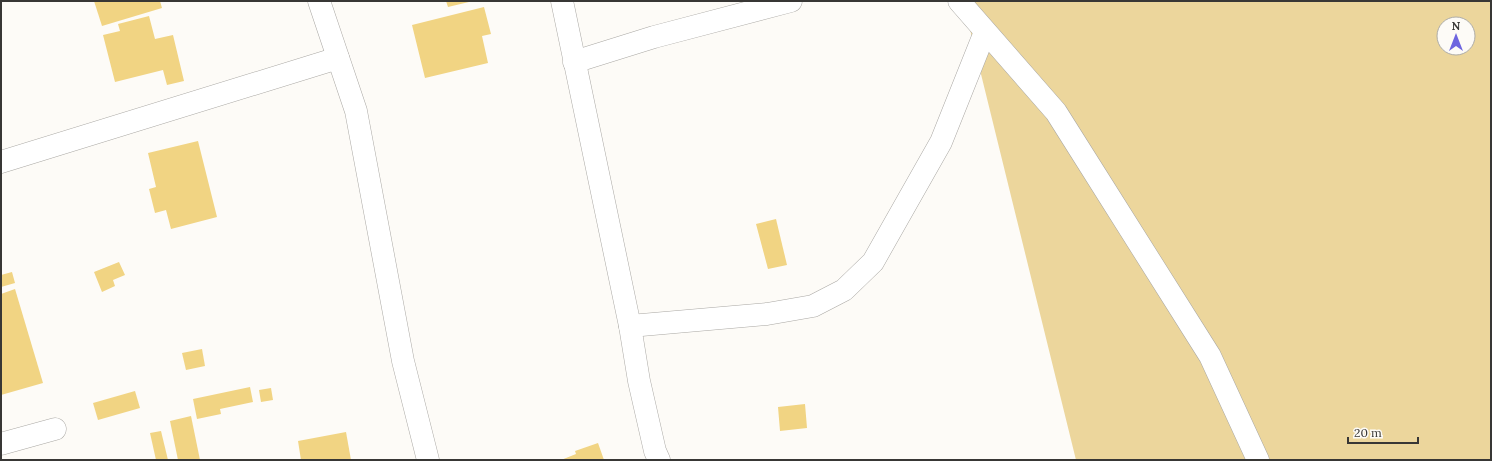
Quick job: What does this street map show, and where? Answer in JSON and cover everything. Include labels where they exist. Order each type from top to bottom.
[{"type":"street","points":[[319,1],[356,111],[403,361],[428,460]]},
{"type":"street","points":[[562,1],[630,326],[639,381],[656,457]]},
{"type":"street","points":[[574,62],[654,38],[791,1]]},
{"type":"street","points":[[958,1],[1056,112],[1210,356],[1258,460]]},
{"type":"street","points":[[630,326],[767,314],[813,306],[844,290],[873,262],[941,142],[985,32]]},
{"type":"street","points":[[1,162],[338,58]]},
{"type":"street","points":[[6,460],[1,444],[55,430]]},
{"type":"shaded area","points":[[963,1],[1491,1],[1491,460],[1076,460]]},
{"type":"building","points":[[94,1],[160,1],[162,8],[102,26]]},
{"type":"building","points":[[446,1],[469,1],[469,2],[448,7]]},
{"type":"building","points":[[484,7],[491,34],[482,36],[488,63],[425,78],[412,25]]},
{"type":"building","points":[[149,16],[155,39],[173,35],[184,81],[167,85],[163,70],[115,82],[103,35],[120,31],[118,24]]},
{"type":"building","points":[[198,141],[217,217],[171,229],[166,210],[155,213],[149,189],[156,187],[148,153]]},
{"type":"building","points":[[776,219],[787,265],[768,269],[756,224]]},
{"type":"building","points":[[119,262],[125,275],[113,280],[115,286],[102,292],[94,272]]},
{"type":"building","points":[[12,272],[15,283],[1,287],[1,275]]},
{"type":"building","points":[[15,289],[43,383],[1,395],[1,294]]},
{"type":"building","points":[[202,349],[205,366],[186,370],[182,353]]},
{"type":"building","points":[[250,387],[253,402],[220,409],[221,414],[197,419],[193,399]]},
{"type":"building","points":[[271,388],[273,400],[261,402],[259,390]]},
{"type":"building","points":[[135,391],[140,408],[98,420],[93,403]]},
{"type":"building","points":[[805,404],[807,428],[780,431],[778,407]]},
{"type":"building","points":[[191,416],[200,460],[178,460],[170,421]]},
{"type":"building","points":[[161,431],[168,460],[156,460],[150,433]]},
{"type":"building","points":[[346,432],[351,460],[301,460],[298,441]]},
{"type":"building","points":[[598,443],[604,460],[561,460],[576,454],[575,451]]}]
